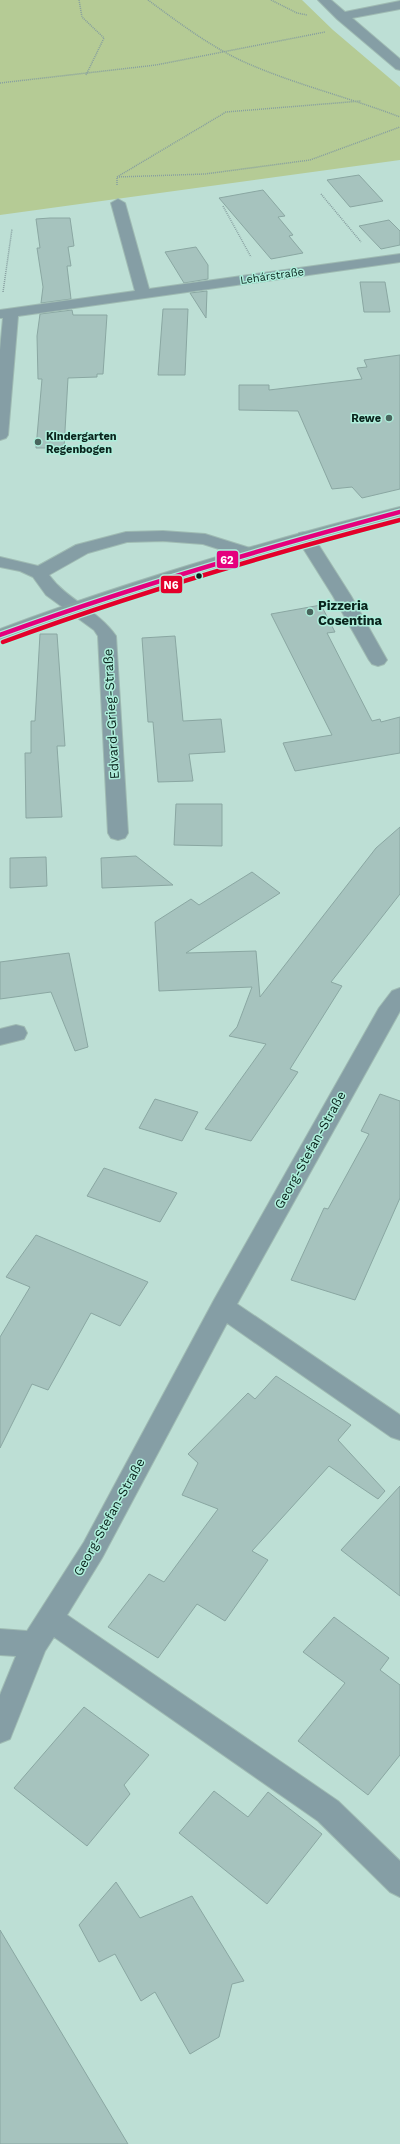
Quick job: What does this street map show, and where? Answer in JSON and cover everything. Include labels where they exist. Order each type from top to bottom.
[{"type":"main road","points":[[0,636],[77,607],[247,553],[400,512]]},
{"type":"street","points":[[324,0],[400,66]]},
{"type":"street","points":[[341,16],[400,5]]},
{"type":"street","points":[[118,203],[144,293]]},
{"type":"street","name":"Lehárstraße","points":[[4,314],[400,258]]},
{"type":"street","points":[[0,435],[4,314]]},
{"type":"street","points":[[0,562],[10,562],[39,573],[82,549],[126,537],[162,536],[205,540],[247,553]]},
{"type":"street","points":[[305,537],[342,596],[378,660]]},
{"type":"street","name":"Edvard-Grieg-Straße","points":[[39,573],[52,591],[77,607],[100,626],[107,636],[118,833]]},
{"type":"street","name":"Georg-Stefan-Straße","points":[[0,1730],[34,1644],[93,1550],[222,1307],[397,1005]]},
{"type":"street","points":[[222,1307],[400,1429]]},
{"type":"street","points":[[50,1620],[210,1728],[328,1811],[400,1882]]},
{"type":"street","points":[[0,1642],[34,1644]]},
{"type":"path","points":[[79,0],[82,17],[104,38],[86,75]]},
{"type":"path","points":[[148,0],[184,27],[223,51],[256,67],[361,101],[400,117]]},
{"type":"path","points":[[0,83],[86,75],[156,65],[354,27]]},
{"type":"path","points":[[117,177],[226,112],[361,101]]},
{"type":"path","points":[[117,177],[205,174],[310,160],[400,127]]},
{"type":"path","points":[[117,177],[118,203]]},
{"type":"path","points":[[321,194],[377,261]]},
{"type":"path","points":[[223,206],[262,277]]},
{"type":"path","points":[[4,314],[12,229]]},
{"type":"green space","points":[[0,0],[302,0],[333,30],[400,87],[400,160],[0,215]]},
{"type":"building","points":[[359,175],[383,201],[350,207],[327,180]]},
{"type":"building","points":[[263,190],[285,216],[278,217],[293,235],[289,236],[303,253],[271,259],[219,198]]},
{"type":"building","points":[[70,218],[74,246],[68,247],[71,266],[67,266],[71,299],[41,303],[43,287],[37,248],[40,248],[36,219]]},
{"type":"building","points":[[389,220],[400,231],[400,245],[381,249],[359,226]]},
{"type":"building","points":[[196,247],[208,265],[208,279],[184,283],[165,252]]},
{"type":"building","points":[[360,282],[385,282],[390,312],[364,312]]},
{"type":"building","points":[[207,291],[206,318],[190,293]]},
{"type":"building","points":[[163,309],[188,309],[185,375],[158,375]]},
{"type":"building","points":[[72,310],[73,315],[107,315],[103,374],[97,374],[97,377],[68,378],[64,448],[36,448],[42,379],[38,379],[37,336],[40,314]]},
{"type":"building","points":[[400,355],[400,489],[362,498],[352,487],[332,489],[298,411],[239,410],[239,385],[269,385],[269,390],[362,379],[357,368],[367,367],[364,360]]},
{"type":"building","points":[[321,605],[335,632],[327,633],[372,721],[380,719],[381,722],[400,717],[400,753],[295,771],[283,743],[332,735],[271,614]]},
{"type":"building","points":[[40,634],[57,634],[65,746],[57,746],[62,817],[26,818],[25,753],[31,753],[31,721],[35,721]]},
{"type":"building","points":[[175,636],[183,721],[221,719],[225,752],[189,754],[193,781],[158,782],[153,722],[148,722],[142,638]]},
{"type":"building","points":[[176,804],[222,804],[222,846],[174,845]]},
{"type":"building","points":[[400,827],[400,894],[331,982],[342,986],[290,1069],[298,1072],[251,1141],[205,1129],[266,1044],[229,1036],[237,1027],[252,987],[159,991],[155,922],[191,899],[199,905],[252,872],[280,893],[186,953],[256,951],[260,997],[376,848]]},
{"type":"building","points":[[136,856],[173,885],[102,888],[101,858]]},
{"type":"building","points":[[46,857],[47,886],[10,888],[10,858]]},
{"type":"building","points":[[69,953],[88,1047],[75,1051],[51,992],[0,999],[0,962]]},
{"type":"building","points":[[380,1094],[400,1101],[400,1198],[355,1300],[291,1280],[324,1208],[328,1209],[369,1134],[361,1131]]},
{"type":"building","points":[[155,1099],[198,1112],[182,1141],[139,1128]]},
{"type":"building","points":[[104,1168],[177,1193],[160,1222],[87,1196]]},
{"type":"building","points":[[36,1235],[148,1282],[120,1326],[91,1313],[48,1390],[32,1384],[0,1448],[0,1337],[30,1287],[6,1277]]},
{"type":"building","points":[[276,1376],[351,1425],[338,1440],[385,1491],[378,1499],[329,1466],[252,1551],[268,1560],[225,1621],[197,1604],[158,1658],[108,1627],[149,1574],[164,1582],[218,1509],[182,1495],[198,1463],[188,1454],[248,1393],[255,1399]]},
{"type":"building","points":[[400,1486],[400,1596],[341,1550]]},
{"type":"building","points":[[334,1617],[389,1658],[380,1670],[400,1685],[400,1755],[368,1795],[298,1741],[345,1683],[303,1652]]},
{"type":"building","points":[[84,1707],[149,1755],[124,1785],[130,1794],[87,1846],[14,1788]]},
{"type":"building","points":[[214,1791],[248,1817],[268,1792],[322,1834],[267,1904],[179,1833]]},
{"type":"building","points":[[116,1882],[140,1918],[192,1896],[244,1981],[232,1984],[219,2037],[190,2054],[155,1992],[141,2001],[115,1954],[99,1962],[79,1925]]},
{"type":"building","points":[[0,1930],[128,2144],[0,2144]]},
{"type":"transit line","name":"62","points":[[0,635],[99,600],[198,568],[400,512]]},
{"type":"transit line","name":"N6","points":[[3,642],[150,591],[300,547],[400,520]]},
{"type":"place","name":"Rewe","points":[[389,418]]},
{"type":"place","name":"Kindergarten Regenbogen","points":[[38,442]]},
{"type":"place","name":"Pizzeria Cosentina","points":[[310,612]]}]
